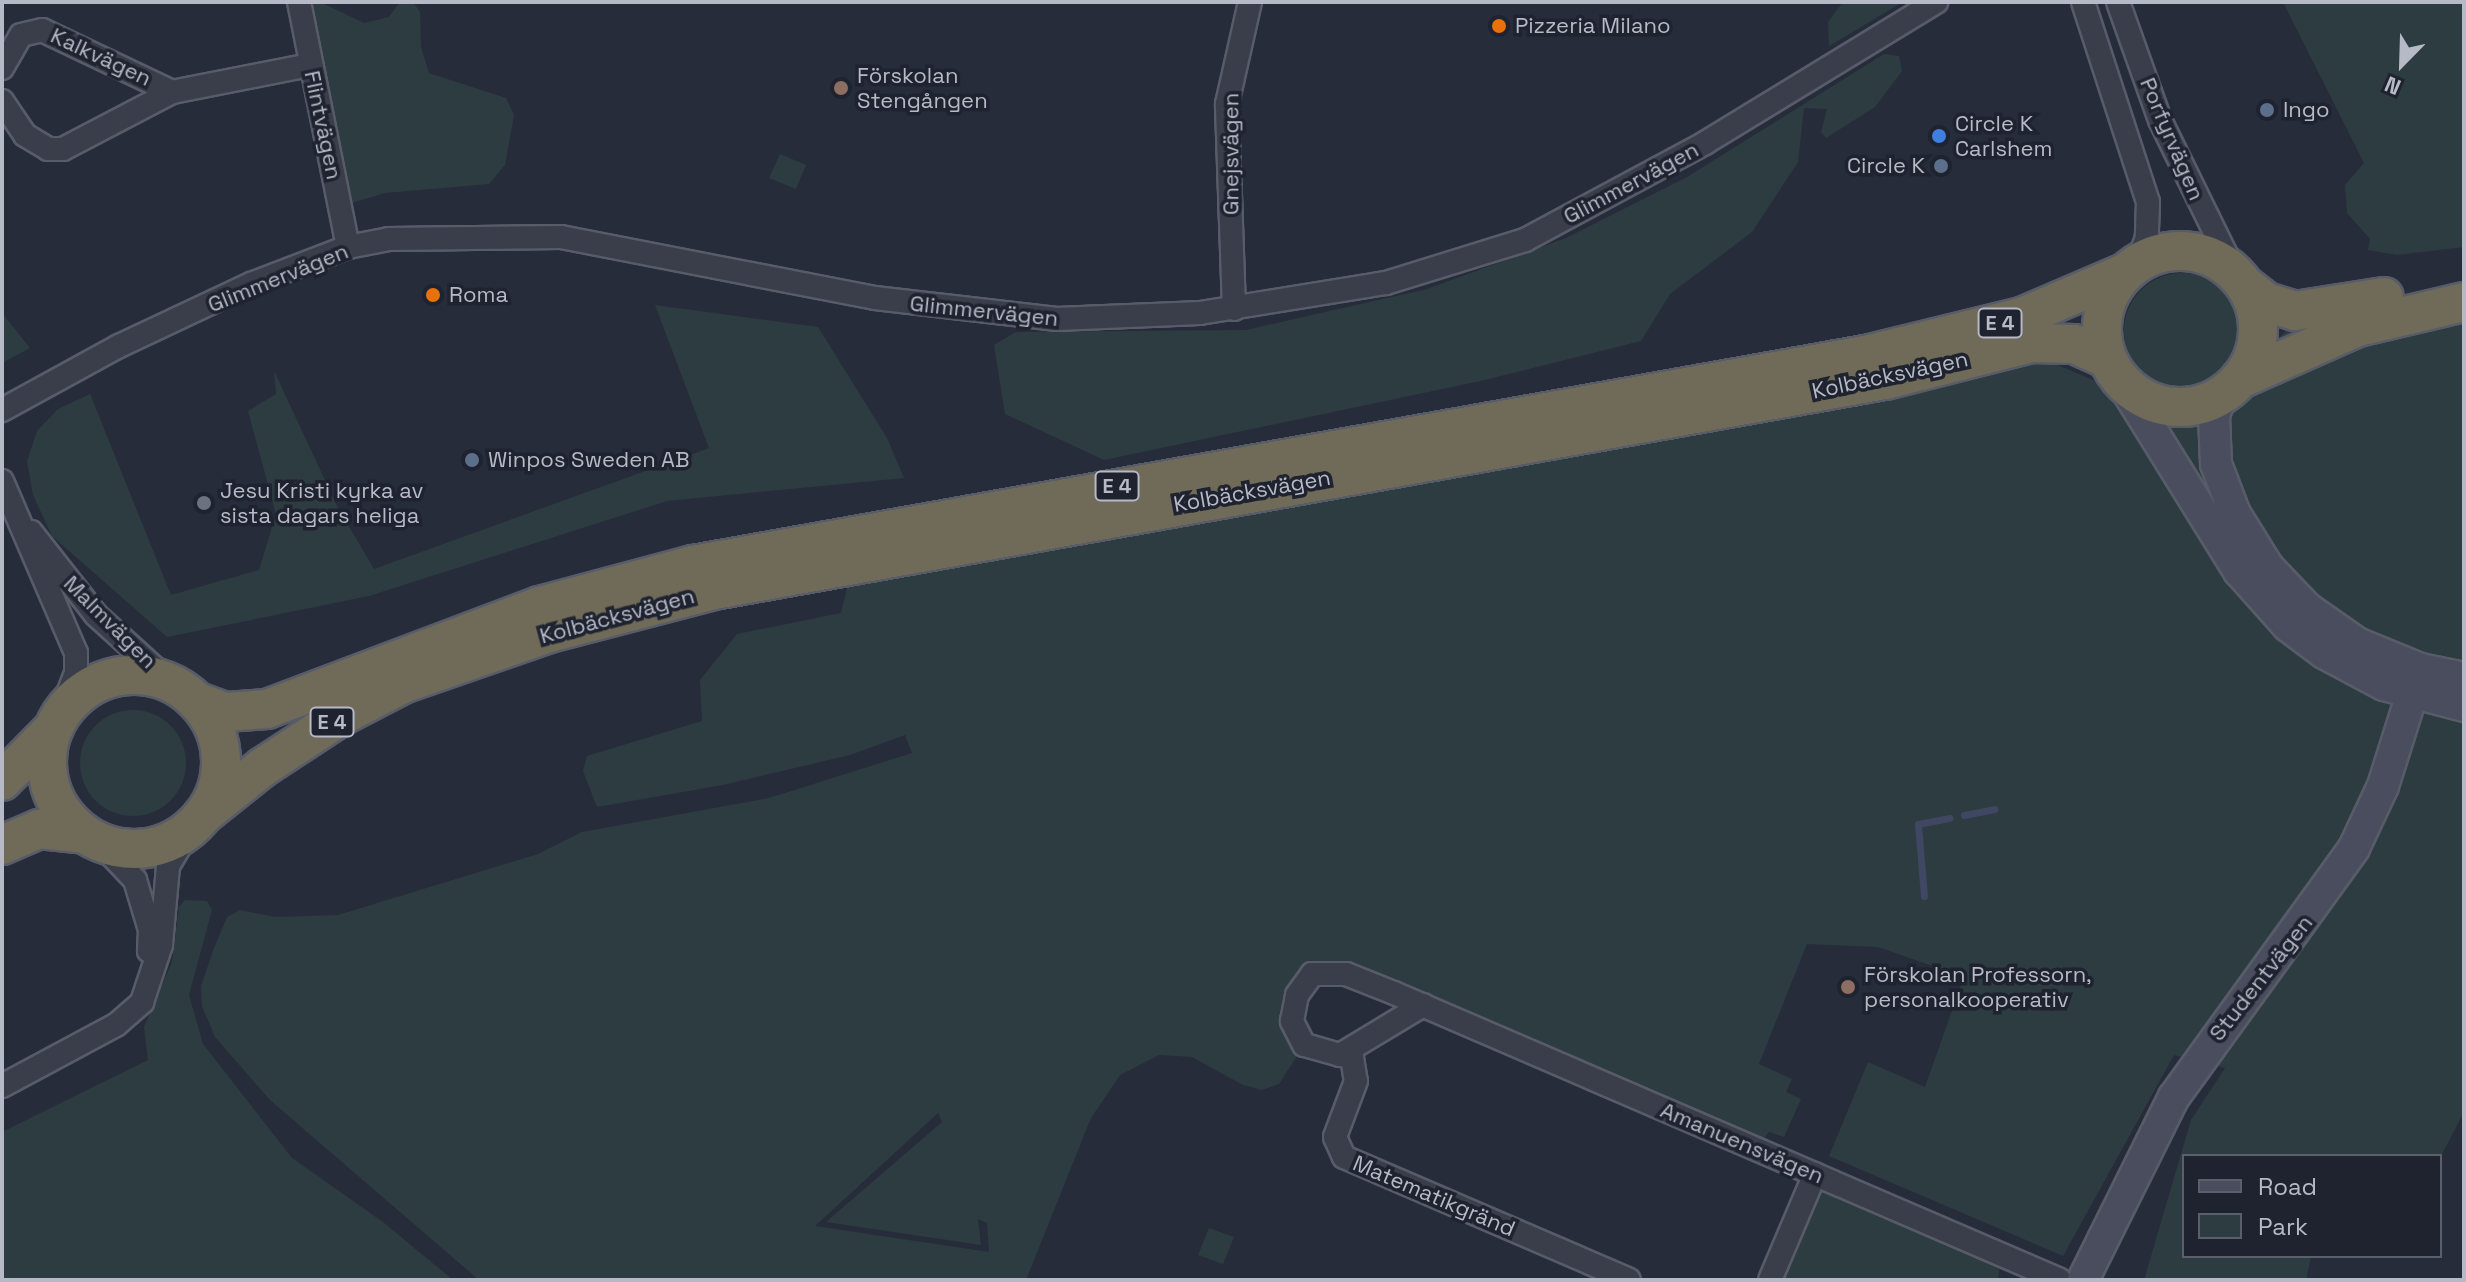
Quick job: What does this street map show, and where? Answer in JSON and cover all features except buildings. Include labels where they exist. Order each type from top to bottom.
[{"type":"highway","name":"E 4","points":[[2131,268],[2176,250],[2203,253],[2279,307],[2305,311],[2458,290]]},
{"type":"highway","points":[[2114,370],[2101,332],[2105,303],[2131,268]]},
{"type":"highway","name":"Kolbäcksvägen","points":[[185,692],[226,712],[267,709],[526,611],[693,565],[1870,354],[2022,317],[2131,268]]},
{"type":"highway","points":[[2230,387],[2256,348],[2257,315],[2241,280]]},
{"type":"highway","name":"E 4","points":[[2114,370],[2161,405],[2192,406],[2358,327],[2458,290]]},
{"type":"highway","name":"Kolbäcksvägen","points":[[197,822],[328,724],[405,683],[549,633],[714,590],[1885,380],[2031,343],[2074,344],[2114,370]]},
{"type":"highway","name":"E 4","points":[[2,781],[57,721],[101,681],[136,675],[185,692]]},
{"type":"highway","points":[[185,692],[221,749],[219,784],[197,822]]},
{"type":"highway","points":[[57,721],[47,767],[51,786],[64,813],[91,837]]},
{"type":"highway","name":"E 4","points":[[2,845],[39,829],[146,848],[197,822]]},
{"type":"main road","points":[[2114,370],[2239,571],[2272,611],[2341,663],[2416,682],[2464,678]]},
{"type":"main road","points":[[2230,387],[2214,415],[2216,464],[2230,505],[2261,557],[2326,623],[2416,682],[2464,706]]},
{"type":"main road","name":"Studentvägen","points":[[2083,1280],[2174,1097],[2354,848],[2383,786],[2416,682]]},
{"type":"street","name":"Flintvägen","points":[[299,2],[348,247]]},
{"type":"street","name":"Gnejsvägen","points":[[1234,309],[1227,104],[1250,2]]},
{"type":"street","name":"Glimmervägen","points":[[2,410],[119,346],[251,284],[348,247],[439,236],[561,237],[968,313],[1095,320],[1234,309],[1386,283],[1525,240],[1705,143],[1936,2]]},
{"type":"street","name":"Porfyrvägen","points":[[2083,2],[2148,202],[2147,238],[2131,268]]},
{"type":"street","name":"Porfyrvägen","points":[[2118,2],[2160,120],[2241,280]]},
{"type":"street","name":"Kalkvägen","points":[[2,68],[21,35],[42,30],[172,92]]},
{"type":"street","name":"Kalkvägen","points":[[2,101],[25,135],[48,149],[63,149],[172,92],[310,65]]},
{"type":"street","name":"Malmvägen","points":[[2,481],[76,653],[76,673],[57,721]]},
{"type":"street","name":"Malmvägen","points":[[22,522],[96,615],[185,692]]},
{"type":"street","points":[[2,1086],[116,1025],[142,1002],[161,945],[168,866],[197,822]]},
{"type":"street","points":[[91,837],[122,862],[144,902],[150,930],[148,984]]},
{"type":"street","name":"Amanuensvägen","points":[[1351,1051],[1326,1055],[1304,1045],[1295,1034],[1292,1009],[1312,974],[1346,974],[1423,1005],[2060,1280]]},
{"type":"street","points":[[1351,1051],[1423,1005]]},
{"type":"street","name":"Matematikgränd","points":[[1351,1051],[1356,1081],[1335,1137],[1344,1157],[1629,1280]]},
{"type":"street","points":[[1770,1280],[1815,1174]]},
{"type":"green space","points":[[299,2],[320,2],[364,23],[389,17],[400,2],[414,3],[420,12],[421,47],[429,73],[506,98],[514,115],[505,165],[489,184],[385,193],[341,206]]},
{"type":"green space","points":[[1843,2],[1903,2],[1829,46],[1828,22]]},
{"type":"green space","points":[[2283,2],[2464,2],[2464,247],[2397,255],[2368,250],[2370,239],[2347,213],[2345,185],[2364,163]]},
{"type":"green space","points":[[1884,54],[1899,56],[1902,71],[1875,107],[1826,138],[1821,132],[1827,109],[1804,108],[1798,162],[1752,232],[1670,294],[1641,341],[1485,380],[1104,460],[1005,414],[994,345],[1016,332],[1246,330],[1427,289],[1566,238],[1687,177]]},
{"type":"green space","points":[[780,154],[806,165],[796,189],[769,178]]},
{"type":"green space","points":[[2182,273],[2204,277],[2223,290],[2236,309],[2240,331],[2236,353],[2223,372],[2204,385],[2182,389],[2160,385],[2141,372],[2128,353],[2124,331],[2128,309],[2141,290],[2160,277]]},
{"type":"green space","points":[[655,305],[818,327],[887,438],[904,478],[667,501],[369,596],[167,637],[52,536],[33,495],[27,461],[37,431],[58,409],[90,394],[171,595],[259,570],[276,514],[248,411],[276,394],[274,371],[338,508],[374,569],[709,448]]},
{"type":"green space","points":[[2464,310],[2464,1112],[2442,1154],[2182,1154],[2182,1258],[2311,1258],[2306,1280],[2144,1280],[2191,1120],[2225,1068],[2174,1055],[2063,1256],[1829,1156],[1868,1062],[1925,1087],[1964,977],[1878,947],[1807,944],[1759,1064],[1792,1079],[1786,1092],[1801,1099],[1784,1137],[1769,1132],[1756,1149],[1327,971],[1297,995],[1304,1045],[1279,1084],[1262,1090],[1243,1085],[1192,1057],[1159,1055],[1120,1075],[1091,1118],[1026,1280],[479,1280],[270,1100],[215,1037],[202,1006],[201,986],[214,948],[227,917],[240,910],[275,917],[338,915],[538,854],[582,832],[769,798],[912,753],[905,735],[850,755],[723,785],[597,807],[583,771],[587,756],[702,721],[700,680],[737,634],[841,613],[848,584],[2039,357],[2133,397],[2221,396],[2286,331]],"holes":[[[938,1113],[942,1122],[826,1222],[981,1245],[978,1219],[987,1223],[989,1252],[815,1226]]]},
{"type":"green space","points":[[2,313],[30,348],[2,363]]},
{"type":"green space","points":[[133,710],[153,714],[171,725],[182,743],[186,763],[182,783],[171,801],[153,812],[133,816],[113,812],[95,801],[84,783],[80,763],[84,743],[95,725],[113,714]]},
{"type":"green space","points":[[185,900],[207,901],[212,910],[189,995],[203,1044],[292,1158],[383,1222],[453,1280],[2,1280],[2,1132],[148,1060],[144,1027],[172,962],[179,907]]},
{"type":"green space","points":[[1815,1174],[2001,1255],[1998,1280],[1770,1280]]},
{"type":"green space","points":[[1209,1228],[1234,1237],[1223,1264],[1198,1255]]},
{"type":"waterway","points":[[1964,815],[1994,809]]},
{"type":"waterway","points":[[1924,896],[1918,824],[1949,818]]},
{"type":"place","name":"Pizzeria Milano","points":[[1499,26]]},
{"type":"place","name":"Förskolan Stengången","points":[[841,88]]},
{"type":"place","name":"Ingo","points":[[2267,110]]},
{"type":"place","name":"Circle K Carlshem","points":[[1939,136]]},
{"type":"place","name":"Circle K","points":[[1941,166]]},
{"type":"place","name":"Roma","points":[[433,295]]},
{"type":"place","name":"Winpos Sweden AB","points":[[472,460]]},
{"type":"place","name":"Jesu Kristi kyrka av sista dagars heliga","points":[[204,503]]},
{"type":"place","name":"Förskolan Professorn, personalkooperativ","points":[[1848,987]]}]
